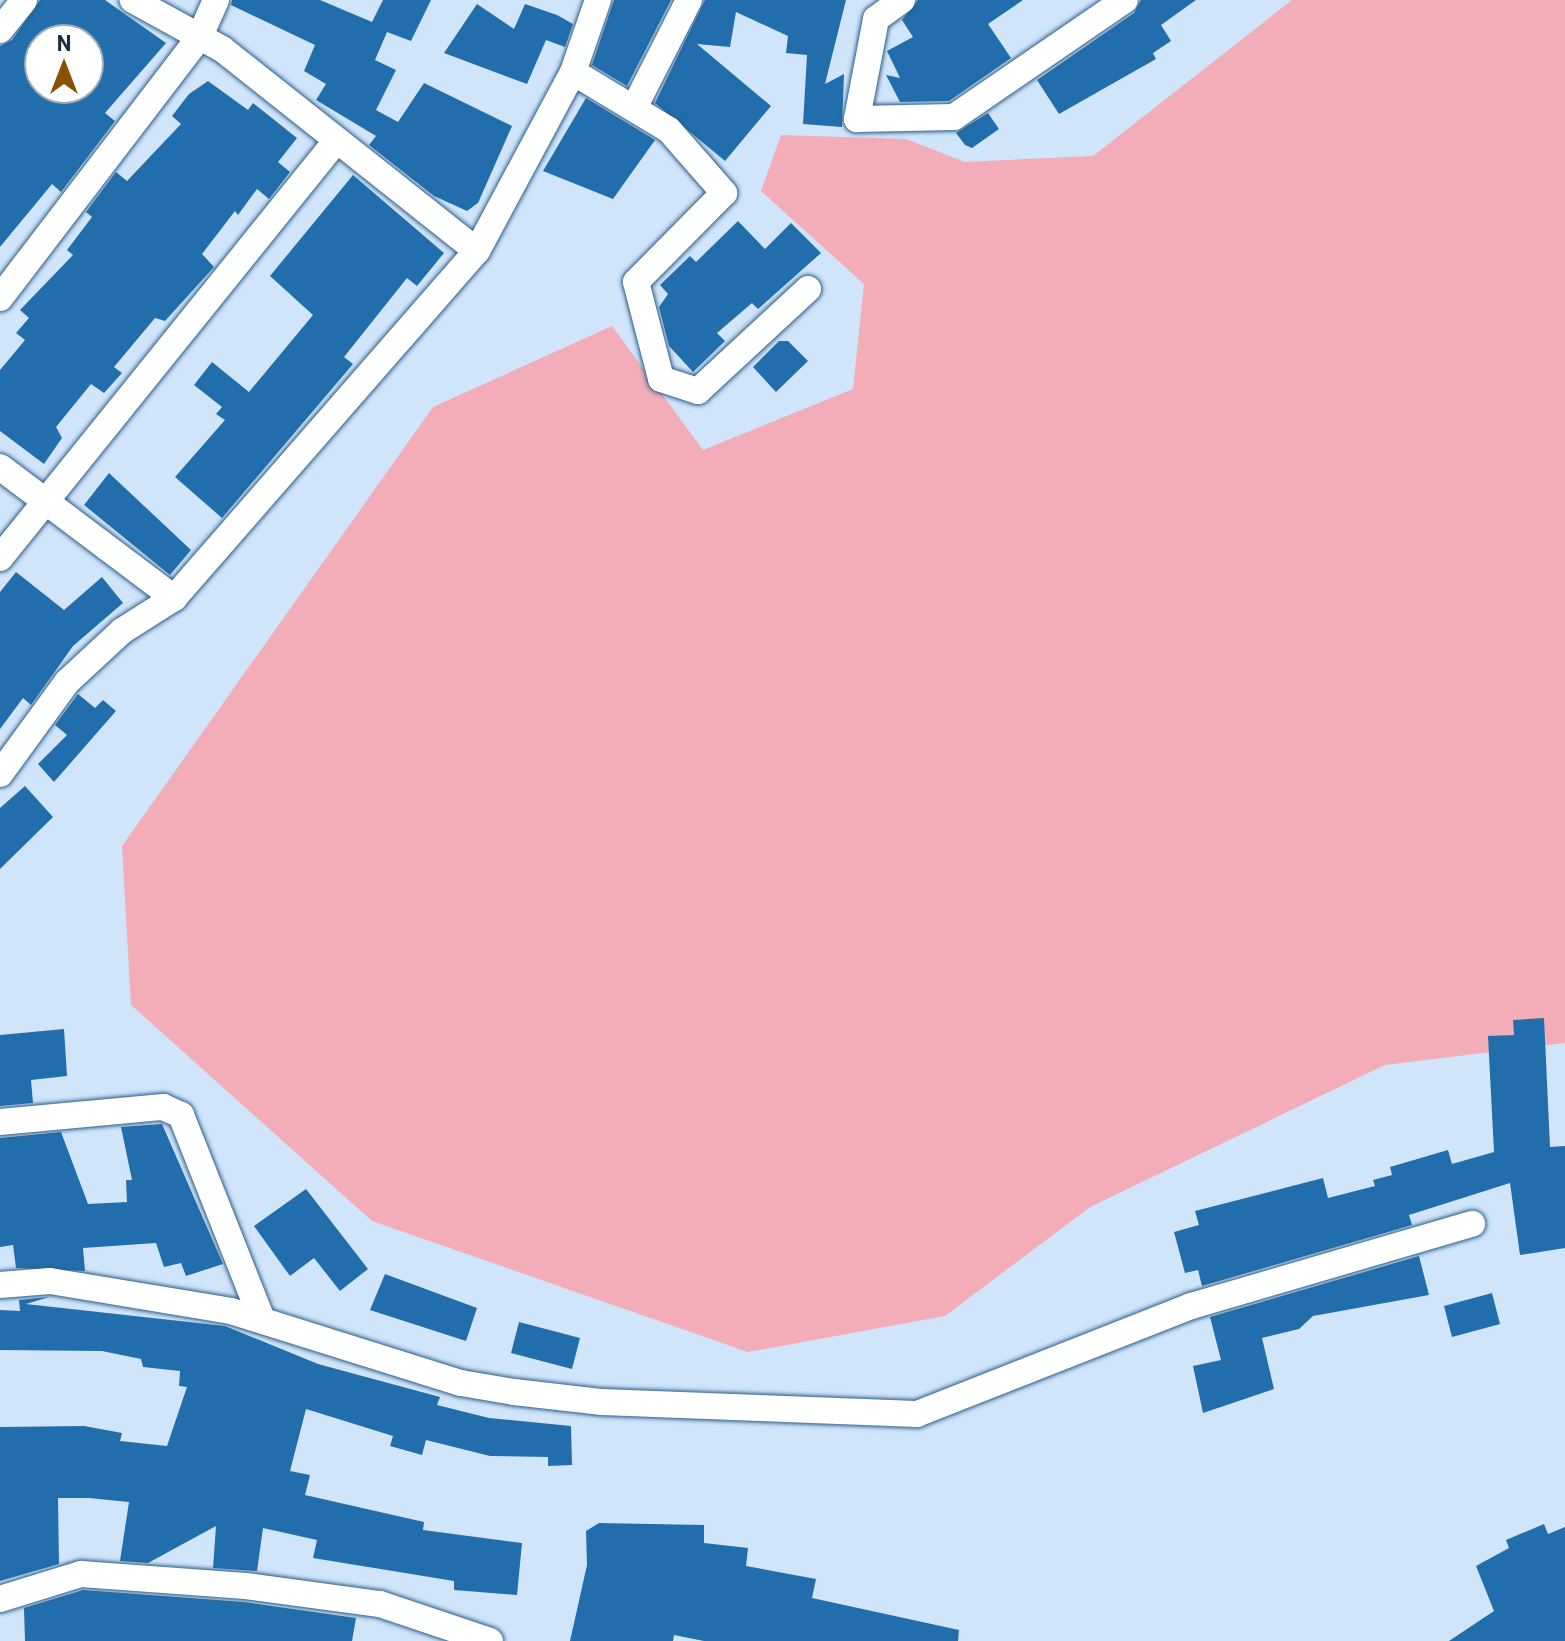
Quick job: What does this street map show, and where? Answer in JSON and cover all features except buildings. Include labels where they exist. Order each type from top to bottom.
[{"type":"street","points":[[0,30],[24,0]]},
{"type":"street","points":[[133,0],[200,36],[477,251]]},
{"type":"street","points":[[0,298],[200,36],[216,0]]},
{"type":"street","points":[[634,108],[689,0]]},
{"type":"street","points":[[902,0],[876,19],[857,119],[954,117],[1125,0]]},
{"type":"street","points":[[0,774],[67,682],[122,631],[174,598],[477,251],[573,72],[592,2]]},
{"type":"street","points":[[573,72],[669,130],[724,193],[636,282],[661,379],[698,391],[808,289]]},
{"type":"street","points":[[0,558],[336,141]]},
{"type":"street","points":[[0,467],[174,598]]},
{"type":"street","points":[[0,1122],[163,1107],[181,1115],[262,1320]]},
{"type":"street","points":[[0,1285],[50,1281],[262,1320],[461,1383],[514,1392],[602,1402],[917,1414],[1191,1306],[1472,1224]]},
{"type":"street","points":[[0,1599],[81,1574],[246,1586],[380,1604],[490,1641]]},
{"type":"shaded area","points":[[1292,0],[1565,0],[1565,1043],[1385,1065],[1090,1207],[945,1316],[748,1352],[372,1221],[131,1005],[122,846],[433,407],[612,326],[703,450],[853,389],[864,284],[761,191],[781,135],[906,139],[965,162],[1093,156]]}]
